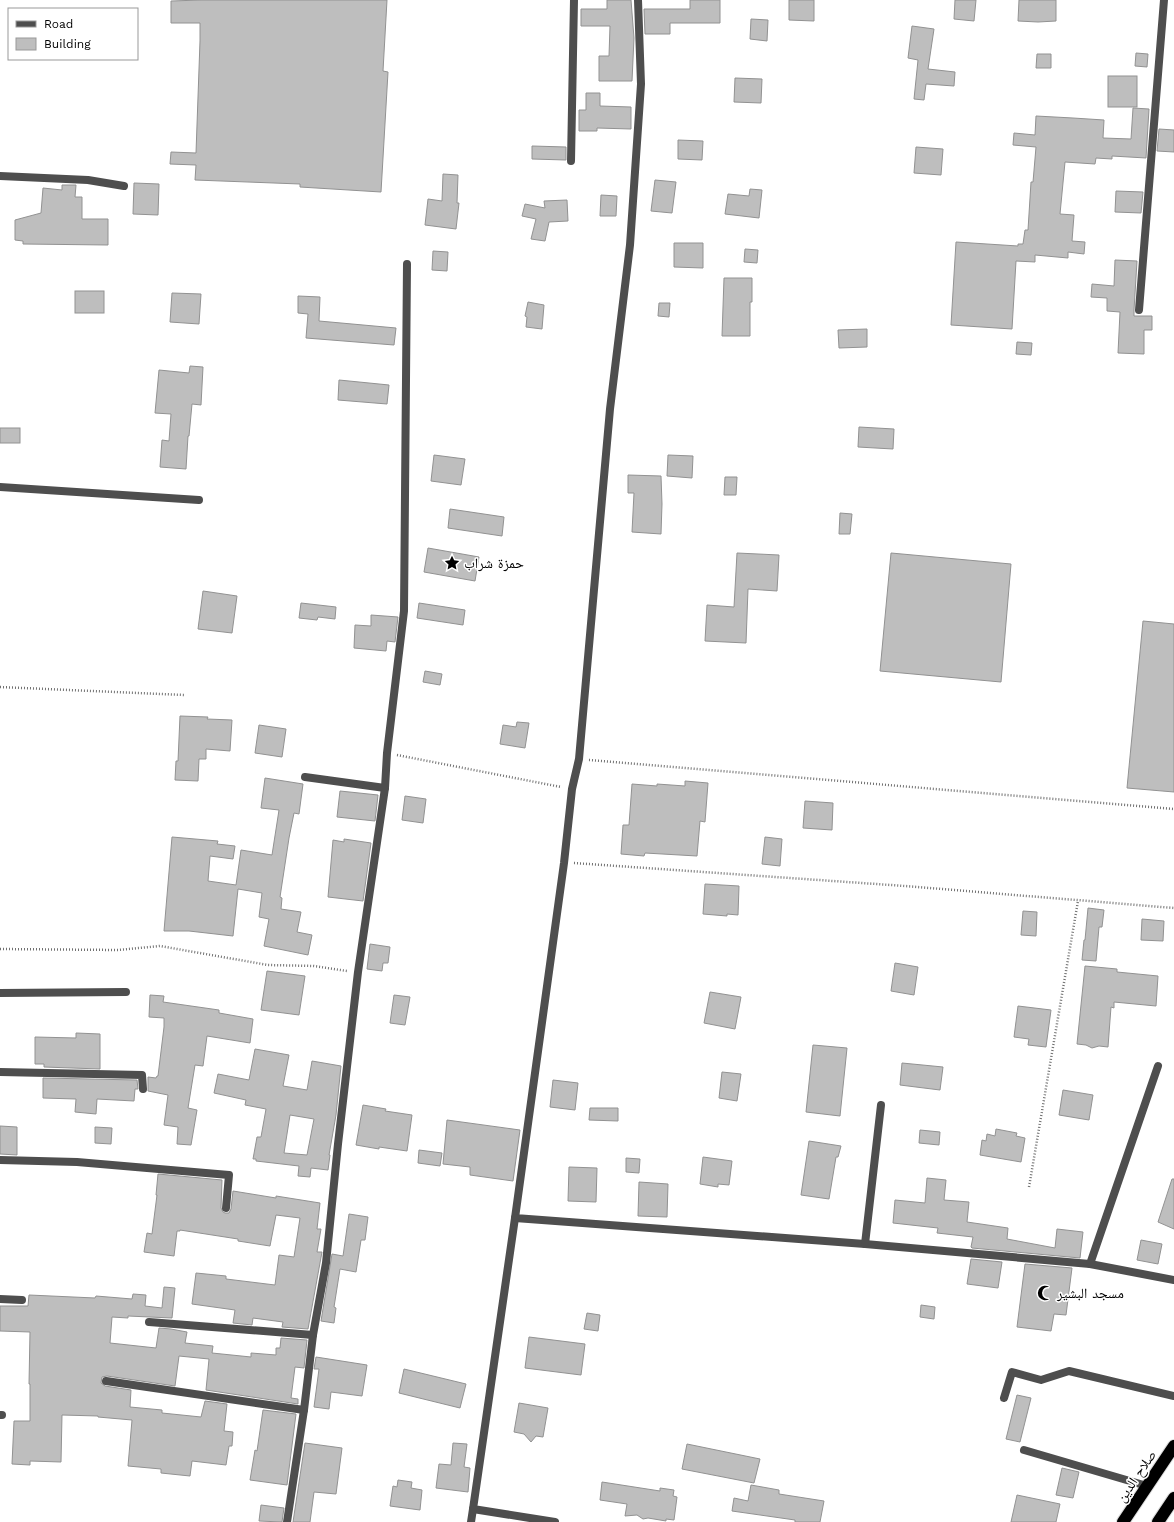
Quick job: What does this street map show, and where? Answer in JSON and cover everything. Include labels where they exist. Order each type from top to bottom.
[{"type":"highway","name":"صلاح الدين","points":[[1123,1522],[1174,1446]]},
{"type":"highway","points":[[1158,1522],[1174,1498]]},
{"type":"street","points":[[571,161],[574,0]]},
{"type":"street","points":[[471,1522],[564,863],[572,789],[579,759],[610,409],[630,245],[641,84],[638,0]]},
{"type":"street","points":[[1139,310],[1164,0]]},
{"type":"street","points":[[0,176],[88,180],[124,186]]},
{"type":"street","points":[[287,1522],[304,1410],[313,1335],[326,1263],[358,972],[385,788],[387,754],[404,611],[407,264]]},
{"type":"street","points":[[0,487],[199,500]]},
{"type":"street","points":[[305,778],[385,788]]},
{"type":"street","points":[[0,993],[126,992]]},
{"type":"street","points":[[1090,1264],[1158,1066]]},
{"type":"street","points":[[0,1072],[142,1075],[143,1089]]},
{"type":"street","points":[[865,1244],[881,1105]]},
{"type":"street","points":[[0,1160],[77,1162],[229,1175],[226,1208]]},
{"type":"street","points":[[515,1218],[865,1244],[1090,1264],[1174,1280]]},
{"type":"street","points":[[0,1299],[22,1300]]},
{"type":"street","points":[[149,1322],[313,1335]]},
{"type":"street","points":[[1004,1398],[1012,1372],[1041,1380],[1069,1371],[1174,1396]]},
{"type":"street","points":[[106,1381],[304,1410]]},
{"type":"street","points":[[1024,1450],[1148,1486]]},
{"type":"street","points":[[473,1509],[555,1522]]},
{"type":"path","points":[[0,687],[184,695]]},
{"type":"path","points":[[387,754],[572,789]]},
{"type":"path","points":[[579,759],[1174,809]]},
{"type":"path","points":[[564,863],[905,886],[1174,908]]},
{"type":"path","points":[[1029,1188],[1078,901]]},
{"type":"path","points":[[0,948],[118,950],[160,946],[268,965],[314,966],[358,972]]},
{"type":"building","points":[[387,0],[383,71],[388,72],[381,192],[300,187],[300,184],[195,180],[196,165],[170,164],[171,152],[196,153],[200,41],[200,23],[171,23],[171,1]]},
{"type":"building","points":[[607,0],[631,0],[634,38],[632,81],[599,81],[599,56],[609,56],[610,26],[581,26],[581,9],[607,9]]},
{"type":"building","points":[[690,0],[720,0],[720,23],[670,23],[670,34],[645,34],[644,9],[690,9]]},
{"type":"building","points":[[789,0],[814,0],[814,21],[789,20]]},
{"type":"building","points":[[955,0],[976,0],[974,21],[954,19]]},
{"type":"building","points":[[1019,0],[1056,0],[1056,21],[1018,21]]},
{"type":"building","points":[[751,19],[768,20],[767,41],[750,39]]},
{"type":"building","points":[[912,26],[934,29],[928,69],[955,72],[954,86],[926,84],[924,100],[914,99],[918,60],[908,58]]},
{"type":"building","points":[[1136,53],[1148,54],[1147,67],[1135,66]]},
{"type":"building","points":[[1037,54],[1051,54],[1051,68],[1036,68]]},
{"type":"building","points":[[1108,76],[1137,76],[1137,107],[1108,107]]},
{"type":"building","points":[[735,78],[762,79],[761,103],[734,102]]},
{"type":"building","points":[[586,93],[600,93],[600,106],[631,107],[631,129],[597,128],[597,131],[579,131],[579,110],[586,110]]},
{"type":"building","points":[[1133,108],[1149,109],[1146,158],[1112,156],[1112,159],[1096,158],[1095,164],[1065,162],[1060,214],[1074,215],[1072,241],[1085,242],[1084,254],[1068,252],[1068,258],[1035,255],[1035,262],[1016,261],[1012,329],[951,325],[956,242],[1018,246],[1018,244],[1023,244],[1025,230],[1028,230],[1031,182],[1033,182],[1036,147],[1013,145],[1014,133],[1035,135],[1036,116],[1104,120],[1103,138],[1131,139]]},
{"type":"building","points":[[1159,129],[1174,130],[1174,152],[1157,151]]},
{"type":"building","points":[[678,140],[703,141],[702,160],[678,159]]},
{"type":"building","points":[[532,146],[566,147],[566,160],[532,159]]},
{"type":"building","points":[[916,147],[943,149],[941,175],[914,173]]},
{"type":"building","points":[[443,174],[458,175],[457,203],[459,203],[456,229],[425,225],[428,199],[442,201]]},
{"type":"building","points":[[655,180],[676,182],[672,213],[651,211]]},
{"type":"building","points":[[134,183],[159,184],[158,215],[133,214]]},
{"type":"building","points":[[62,185],[76,185],[75,197],[82,197],[82,219],[108,219],[108,245],[23,244],[23,241],[15,240],[15,220],[41,213],[43,188],[62,190]]},
{"type":"building","points":[[750,189],[762,190],[759,218],[725,214],[728,194],[749,196]]},
{"type":"building","points":[[1116,191],[1143,192],[1141,213],[1115,212]]},
{"type":"building","points":[[601,195],[617,196],[616,216],[600,216]]},
{"type":"building","points":[[567,200],[568,221],[549,222],[545,241],[531,239],[536,219],[522,216],[525,204],[545,208],[544,201]]},
{"type":"building","points":[[674,243],[703,243],[703,268],[674,267]]},
{"type":"building","points":[[745,249],[758,250],[757,263],[744,262]]},
{"type":"building","points":[[433,251],[448,252],[447,271],[432,270]]},
{"type":"building","points":[[1115,260],[1137,261],[1134,316],[1152,316],[1152,330],[1144,330],[1144,354],[1118,353],[1120,312],[1107,311],[1107,298],[1091,297],[1092,284],[1114,286]]},
{"type":"building","points":[[724,278],[752,278],[750,336],[722,336]]},
{"type":"building","points":[[75,291],[104,291],[104,313],[75,313]]},
{"type":"building","points":[[172,293],[201,294],[199,324],[170,322]]},
{"type":"building","points":[[298,296],[320,297],[319,321],[396,328],[394,345],[306,338],[308,314],[298,313]]},
{"type":"building","points":[[528,302],[544,305],[542,329],[526,327],[527,317],[525,316]]},
{"type":"building","points":[[659,303],[670,303],[669,317],[658,316]]},
{"type":"building","points":[[867,329],[867,347],[839,348],[838,330]]},
{"type":"building","points":[[1017,342],[1032,343],[1031,355],[1016,354]]},
{"type":"building","points":[[190,366],[203,367],[201,405],[192,404],[186,469],[160,467],[162,440],[169,441],[171,414],[155,413],[159,370],[189,373]]},
{"type":"building","points":[[339,380],[389,385],[387,404],[338,400]]},
{"type":"building","points":[[859,427],[894,429],[893,449],[858,447]]},
{"type":"building","points":[[0,428],[20,428],[20,443],[0,443]]},
{"type":"building","points":[[434,455],[465,459],[461,485],[431,481]]},
{"type":"building","points":[[668,455],[693,456],[692,478],[667,476]]},
{"type":"building","points":[[628,475],[661,476],[661,534],[632,532],[634,493],[628,493]]},
{"type":"building","points":[[725,477],[737,477],[736,495],[724,495]]},
{"type":"building","points":[[450,509],[504,517],[502,536],[448,528]]},
{"type":"building","points":[[840,513],[852,514],[850,534],[839,534]]},
{"type":"building","points":[[428,548],[479,557],[475,581],[424,572]]},
{"type":"building","points":[[737,553],[779,555],[777,591],[748,589],[746,643],[705,641],[707,605],[734,607]]},
{"type":"building","points":[[891,553],[1011,564],[1001,682],[880,671]]},
{"type":"building","points":[[203,591],[237,596],[232,633],[198,629]]},
{"type":"building","points":[[301,603],[336,607],[335,619],[318,617],[317,620],[299,618]]},
{"type":"building","points":[[419,603],[465,610],[463,625],[417,618]]},
{"type":"building","points":[[371,615],[398,617],[395,642],[387,641],[386,651],[354,648],[355,625],[371,626]]},
{"type":"building","points":[[1143,621],[1174,624],[1174,792],[1127,788]]},
{"type":"building","points":[[425,671],[442,674],[440,685],[423,682]]},
{"type":"building","points":[[180,716],[232,720],[230,751],[206,749],[206,759],[199,759],[198,781],[175,780],[176,761],[178,761]]},
{"type":"building","points":[[517,722],[529,723],[525,748],[500,744],[503,725],[516,727]]},
{"type":"building","points":[[259,725],[286,729],[282,757],[255,753]]},
{"type":"building","points":[[265,778],[303,784],[299,814],[294,813],[280,897],[282,898],[281,909],[301,912],[297,932],[312,935],[308,955],[264,946],[269,919],[259,917],[262,893],[238,889],[233,936],[189,931],[164,931],[172,837],[218,841],[217,844],[235,846],[233,859],[210,856],[208,881],[236,885],[241,850],[272,855],[279,810],[261,808]]},
{"type":"building","points":[[685,781],[708,783],[705,822],[700,821],[697,856],[645,853],[644,856],[621,854],[623,825],[629,825],[632,784],[685,786]]},
{"type":"building","points":[[340,791],[378,795],[375,821],[337,817]]},
{"type":"building","points":[[405,796],[426,799],[423,823],[402,820]]},
{"type":"building","points":[[805,801],[833,803],[832,830],[803,828]]},
{"type":"building","points":[[765,837],[782,839],[780,866],[762,864]]},
{"type":"building","points":[[344,839],[371,843],[363,901],[328,897],[333,840],[344,842]]},
{"type":"building","points":[[705,884],[739,886],[738,915],[727,914],[727,916],[703,914]]},
{"type":"building","points":[[1088,908],[1104,910],[1102,927],[1099,927],[1096,961],[1082,960]]},
{"type":"building","points":[[1023,911],[1037,912],[1036,936],[1021,935]]},
{"type":"building","points":[[1142,919],[1164,921],[1163,941],[1141,940]]},
{"type":"building","points":[[370,944],[390,947],[388,963],[383,963],[382,971],[367,969]]},
{"type":"building","points":[[895,963],[918,967],[914,995],[891,991]]},
{"type":"building","points":[[1085,966],[1117,969],[1117,972],[1158,976],[1156,1006],[1114,1002],[1114,1008],[1111,1007],[1108,1047],[1099,1046],[1092,1048],[1086,1045],[1077,1044]]},
{"type":"building","points":[[267,971],[305,976],[299,1015],[261,1010]]},
{"type":"building","points":[[710,992],[741,997],[735,1029],[704,1023]]},
{"type":"building","points":[[150,995],[164,996],[163,1002],[219,1010],[219,1013],[253,1019],[250,1043],[207,1036],[203,1066],[195,1065],[188,1108],[197,1110],[191,1145],[177,1144],[178,1127],[164,1125],[168,1095],[148,1091],[148,1077],[156,1078],[158,1076],[164,1027],[164,1018],[149,1017]]},
{"type":"building","points":[[394,995],[410,997],[405,1025],[390,1023]]},
{"type":"building","points":[[1018,1006],[1051,1010],[1046,1047],[1028,1045],[1029,1039],[1014,1037]]},
{"type":"building","points":[[76,1033],[100,1034],[100,1069],[44,1067],[44,1064],[35,1064],[35,1037],[76,1038]]},
{"type":"building","points":[[813,1045],[847,1048],[840,1116],[806,1112]]},
{"type":"building","points":[[255,1049],[289,1055],[283,1086],[307,1090],[312,1061],[341,1066],[328,1170],[311,1168],[310,1177],[298,1176],[299,1166],[256,1161],[256,1159],[253,1159],[257,1137],[261,1137],[266,1109],[245,1105],[246,1100],[214,1093],[218,1074],[249,1080]],"holes":[[[290,1115],[314,1119],[307,1155],[284,1153]]]},
{"type":"building","points":[[902,1063],[943,1067],[940,1090],[900,1085]]},
{"type":"building","points":[[722,1072],[741,1074],[737,1101],[719,1098]]},
{"type":"building","points":[[43,1078],[137,1080],[138,1089],[135,1089],[134,1101],[97,1099],[96,1114],[75,1112],[76,1099],[43,1098]]},
{"type":"building","points":[[553,1080],[578,1083],[575,1110],[550,1107]]},
{"type":"building","points":[[1063,1090],[1093,1095],[1089,1120],[1059,1115]]},
{"type":"building","points":[[363,1105],[386,1109],[385,1111],[412,1115],[407,1151],[379,1147],[379,1149],[356,1145]]},
{"type":"building","points":[[590,1108],[618,1108],[618,1121],[589,1120]]},
{"type":"building","points":[[447,1120],[520,1130],[513,1181],[470,1175],[470,1167],[443,1164]]},
{"type":"building","points":[[0,1126],[17,1127],[17,1155],[0,1154]]},
{"type":"building","points":[[95,1127],[112,1128],[111,1144],[95,1143]]},
{"type":"building","points":[[996,1129],[1017,1133],[1016,1136],[1025,1138],[1021,1162],[980,1155],[982,1140],[986,1141],[987,1134],[995,1136]]},
{"type":"building","points":[[920,1130],[940,1132],[939,1145],[919,1143]]},
{"type":"building","points":[[809,1141],[841,1146],[838,1157],[836,1157],[829,1199],[801,1195]]},
{"type":"building","points":[[419,1150],[442,1153],[440,1166],[418,1163]]},
{"type":"building","points":[[703,1157],[732,1161],[729,1185],[718,1184],[718,1187],[700,1184]]},
{"type":"building","points":[[626,1158],[640,1159],[639,1173],[626,1172]]},
{"type":"building","points":[[569,1167],[597,1168],[596,1202],[568,1201]]},
{"type":"building","points":[[158,1174],[222,1180],[221,1208],[225,1213],[229,1213],[231,1209],[233,1191],[320,1203],[317,1229],[321,1229],[317,1252],[322,1252],[308,1329],[282,1327],[283,1322],[253,1318],[252,1325],[233,1323],[235,1310],[192,1304],[196,1273],[226,1276],[226,1279],[275,1285],[279,1255],[294,1257],[300,1218],[276,1215],[270,1246],[238,1241],[238,1239],[180,1230],[177,1231],[174,1256],[144,1252],[147,1233],[152,1234]]},
{"type":"building","points":[[927,1178],[946,1180],[944,1200],[969,1202],[967,1222],[1008,1228],[1007,1239],[1055,1248],[1057,1229],[1083,1232],[1080,1258],[972,1248],[973,1237],[937,1233],[938,1228],[893,1223],[895,1200],[925,1203]]},
{"type":"building","points":[[1172,1179],[1174,1179],[1174,1229],[1158,1222]]},
{"type":"building","points":[[639,1182],[668,1184],[667,1217],[638,1216]]},
{"type":"building","points":[[349,1214],[368,1217],[365,1240],[361,1240],[356,1272],[340,1269],[334,1307],[336,1308],[334,1323],[321,1321],[332,1254],[343,1256]]},
{"type":"building","points":[[1141,1240],[1162,1244],[1158,1264],[1137,1260]]},
{"type":"building","points":[[971,1259],[1002,1262],[998,1288],[967,1284]]},
{"type":"building","name":"مسجد البشير","points":[[1025,1264],[1072,1268],[1066,1315],[1054,1314],[1051,1331],[1017,1327]]},
{"type":"building","points":[[164,1287],[175,1288],[172,1318],[128,1316],[128,1318],[112,1317],[110,1343],[156,1348],[159,1328],[171,1329],[187,1332],[185,1343],[213,1346],[212,1353],[251,1357],[251,1353],[276,1355],[276,1348],[280,1348],[281,1338],[307,1340],[304,1368],[295,1367],[291,1398],[298,1399],[298,1404],[206,1390],[209,1359],[179,1356],[175,1386],[107,1376],[102,1377],[101,1383],[105,1386],[131,1390],[130,1407],[162,1410],[162,1413],[201,1417],[205,1401],[227,1404],[224,1431],[233,1432],[232,1446],[229,1446],[226,1465],[192,1461],[190,1476],[161,1473],[161,1469],[128,1466],[132,1420],[98,1416],[62,1415],[61,1462],[30,1461],[30,1465],[12,1464],[14,1421],[30,1421],[30,1332],[0,1331],[0,1306],[28,1306],[29,1295],[95,1298],[96,1296],[132,1299],[133,1294],[146,1295],[145,1306],[162,1308]]},
{"type":"building","points":[[921,1305],[935,1307],[934,1319],[920,1317]]},
{"type":"building","points":[[587,1313],[600,1315],[598,1331],[584,1329]]},
{"type":"building","points":[[529,1337],[585,1344],[581,1375],[525,1368]]},
{"type":"building","points":[[316,1357],[367,1365],[362,1396],[331,1392],[329,1409],[314,1407],[319,1369],[314,1369]]},
{"type":"building","points":[[404,1369],[466,1384],[460,1408],[399,1393]]},
{"type":"building","points":[[1017,1395],[1031,1398],[1020,1442],[1006,1439]]},
{"type":"building","points":[[519,1403],[548,1408],[543,1437],[536,1436],[531,1442],[524,1434],[514,1432]]},
{"type":"building","points":[[263,1410],[296,1414],[287,1485],[250,1480],[255,1450],[257,1451]]},
{"type":"building","points":[[305,1443],[342,1448],[336,1494],[314,1492],[310,1522],[293,1522]]},
{"type":"building","points":[[453,1443],[467,1444],[464,1467],[470,1468],[468,1492],[436,1488],[439,1464],[451,1465]]},
{"type":"building","points":[[687,1444],[760,1459],[754,1483],[682,1469]]},
{"type":"building","points":[[1062,1468],[1079,1472],[1073,1498],[1056,1495]]},
{"type":"building","points":[[398,1480],[412,1482],[411,1488],[422,1490],[420,1510],[390,1506],[393,1486],[397,1487]]},
{"type":"building","points":[[602,1482],[660,1491],[660,1488],[674,1490],[673,1496],[677,1497],[674,1520],[666,1519],[666,1521],[648,1518],[643,1519],[637,1515],[625,1516],[627,1504],[600,1500]]},
{"type":"building","points":[[751,1485],[779,1490],[779,1494],[824,1501],[820,1522],[795,1522],[795,1520],[732,1511],[734,1498],[748,1501]]},
{"type":"building","points":[[1017,1495],[1060,1504],[1056,1522],[1011,1522]]},
{"type":"building","points":[[261,1505],[284,1508],[282,1522],[259,1521]]},
{"type":"place","name":"حمزة شراب","points":[[452,563]]},
{"type":"place","name":"مسجد البشير","points":[[1045,1293]]}]
